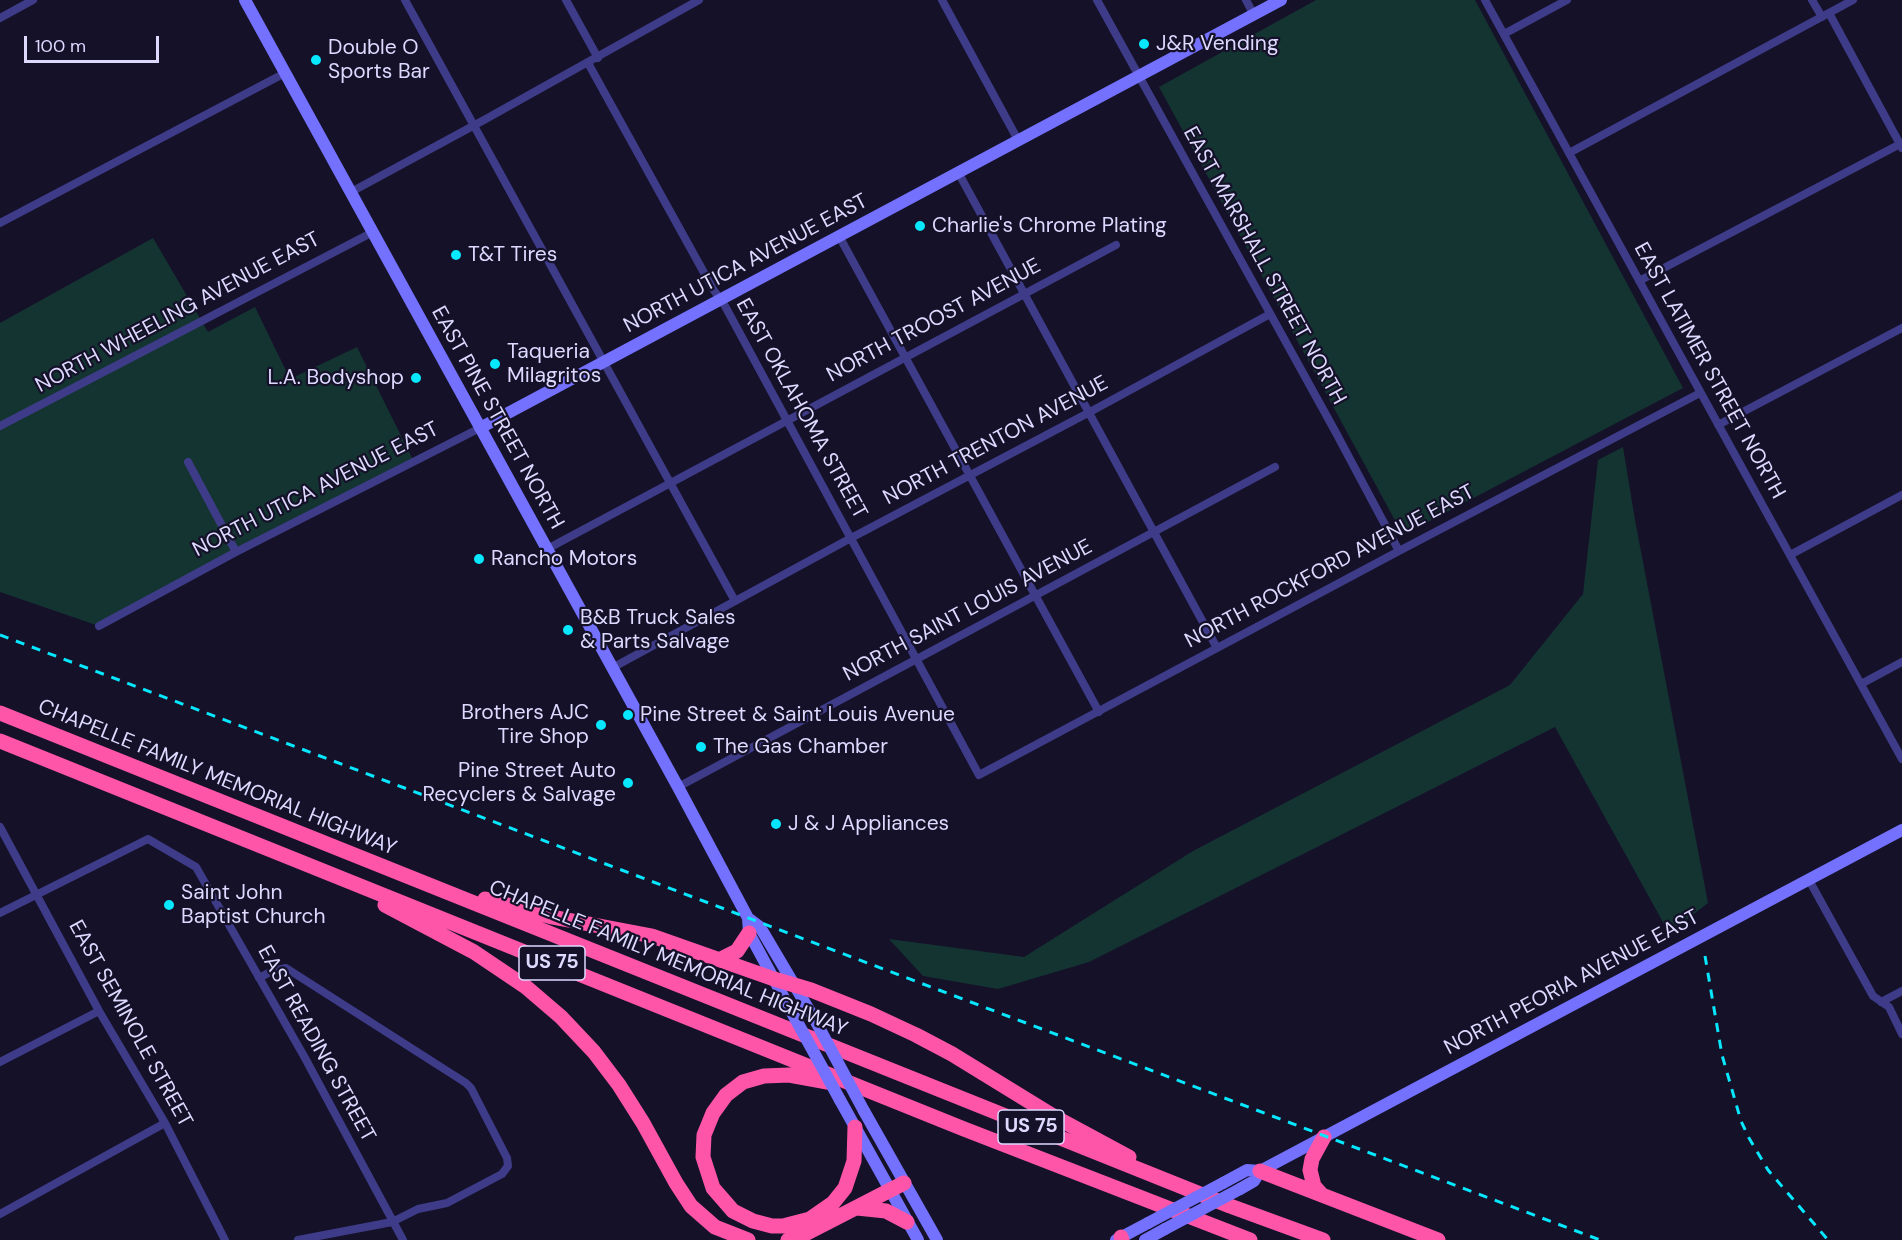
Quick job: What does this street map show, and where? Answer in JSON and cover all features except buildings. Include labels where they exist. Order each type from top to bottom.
[{"type":"highway","name":"CHAPELLE FAMILY MEMORIAL HIGHWAY","points":[[0,713],[1193,1191],[1323,1240]]},
{"type":"highway","name":"US 75","points":[[0,741],[1115,1189],[1250,1240]]},
{"type":"highway","points":[[314,867],[474,952],[545,1003],[578,1034],[619,1085],[691,1206],[715,1227],[748,1240]]},
{"type":"highway","points":[[410,878],[552,917],[652,936],[796,985],[871,1014],[952,1054],[1053,1116],[1193,1191]]},
{"type":"highway","points":[[722,959],[737,951],[748,925]]},
{"type":"highway","points":[[855,1128],[854,1161],[845,1188],[825,1210],[800,1223],[772,1226],[742,1216],[719,1197],[706,1169],[703,1146],[707,1124],[719,1103],[744,1082],[764,1076],[789,1075],[868,1090]]},
{"type":"highway","points":[[1322,1195],[1314,1186],[1310,1170],[1312,1159],[1324,1137]]},
{"type":"highway","points":[[1260,1171],[1438,1240]]},
{"type":"highway","points":[[788,1240],[805,1234],[904,1183]]},
{"type":"highway","points":[[857,1208],[886,1211],[907,1222]]},
{"type":"main road","name":"EAST PINE STREET NORTH","points":[[245,0],[678,787],[774,979],[918,1240]]},
{"type":"main road","name":"NORTH UTICA AVENUE EAST","points":[[480,428],[1281,0]]},
{"type":"main road","name":"NORTH PEORIA AVENUE EAST","points":[[1145,1240],[1254,1181],[1260,1171],[1902,830]]},
{"type":"main road","name":"EAST PINE STREET NORTH","points":[[748,925],[760,927],[796,985],[937,1240]]},
{"type":"main road","name":"NORTH PEORIA AVENUE EAST","points":[[1120,1239],[1247,1170],[1260,1171]]},
{"type":"street","points":[[0,18],[33,0]]},
{"type":"street","points":[[405,0],[735,601]]},
{"type":"street","points":[[566,0],[598,57]]},
{"type":"street","points":[[351,192],[475,126],[699,0]]},
{"type":"street","points":[[942,0],[1018,140]]},
{"type":"street","name":"EAST MARSHALL STREET NORTH","points":[[1097,0],[1399,551]]},
{"type":"street","points":[[1246,0],[1254,15]]},
{"type":"street","name":"EAST LATIMER STREET NORTH","points":[[1485,0],[1902,759]]},
{"type":"street","points":[[1504,34],[1567,0]]},
{"type":"street","points":[[1639,281],[1901,145],[1826,15],[1812,0]]},
{"type":"street","points":[[1569,153],[1853,0]]},
{"type":"street","name":"EAST OKLAHOMA STREET","points":[[588,63],[720,300],[726,306],[979,775]]},
{"type":"street","points":[[0,223],[285,73]]},
{"type":"street","points":[[958,172],[1217,648]]},
{"type":"street","name":"NORTH WHEELING AVENUE EAST","points":[[0,426],[373,232]]},
{"type":"street","points":[[839,236],[1099,712]]},
{"type":"street","name":"NORTH TROOST AVENUE","points":[[547,549],[1116,245]]},
{"type":"street","name":"NORTH TRENTON AVENUE","points":[[612,668],[1270,314]]},
{"type":"street","points":[[1718,425],[1902,328]]},
{"type":"street","name":"NORTH ROCKFORD AVENUE EAST","points":[[979,775],[1700,393]]},
{"type":"street","name":"NORTH UTICA AVENUE EAST","points":[[99,626],[236,552],[480,428]]},
{"type":"street","points":[[188,462],[236,552]]},
{"type":"street","name":"NORTH SAINT LOUIS AVENUE","points":[[678,787],[1275,467]]},
{"type":"street","points":[[1790,555],[1902,495]]},
{"type":"street","points":[[1861,684],[1902,662]]},
{"type":"street","name":"EAST SEMINOLE STREET","points":[[0,828],[99,1011],[165,1123],[225,1240]]},
{"type":"street","name":"EAST READING STREET","points":[[37,894],[148,839],[196,867],[403,1240]]},
{"type":"street","points":[[1809,880],[1873,996],[1888,1007],[1902,1034]]},
{"type":"street","points":[[0,913],[37,894]]},
{"type":"street","points":[[259,978],[272,971],[286,968],[471,1088],[507,1158],[506,1169],[502,1174],[447,1203],[417,1209],[392,1222],[298,1240]]},
{"type":"street","points":[[1881,1002],[1902,991]]},
{"type":"street","points":[[0,1062],[99,1011]]},
{"type":"street","points":[[0,1214],[165,1123]]},
{"type":"green space","points":[[1316,0],[1475,0],[1683,388],[1403,535],[1159,87]]},
{"type":"green space","points":[[153,238],[208,332],[255,307],[290,379],[357,347],[414,462],[99,626],[0,592],[0,323]]},
{"type":"green space","points":[[1623,447],[1708,903],[1669,933],[1555,727],[1089,962],[998,989],[923,976],[889,939],[1024,957],[1193,851],[1510,685],[1583,594],[1598,460]]},
{"type":"railway","points":[[0,635],[1600,1240]]},
{"type":"railway","points":[[1705,956],[1722,1055],[1741,1121],[1768,1170],[1828,1240]]},
{"type":"place","name":"J&R Vending","points":[[1144,44]]},
{"type":"place","name":"Double O Sports Bar","points":[[316,60]]},
{"type":"place","name":"Charlie's Chrome Plating","points":[[920,226]]},
{"type":"place","name":"T&T Tires","points":[[456,255]]},
{"type":"place","name":"Taqueria Milagritos","points":[[495,364]]},
{"type":"place","name":"L.A. Bodyshop","points":[[416,378]]},
{"type":"place","name":"Rancho Motors","points":[[479,559]]},
{"type":"place","name":"B&B Truck Sales & Parts Salvage","points":[[568,630]]},
{"type":"place","name":"Pine Street & Saint Louis Avenue","points":[[628,715]]},
{"type":"place","name":"Brothers AJC Tire Shop","points":[[601,725]]},
{"type":"place","name":"The Gas Chamber","points":[[701,747]]},
{"type":"place","name":"Pine Street Auto Recyclers & Salvage","points":[[628,783]]},
{"type":"place","name":"J & J Appliances","points":[[776,824]]},
{"type":"place","name":"Saint John Baptist Church","points":[[169,905]]}]
